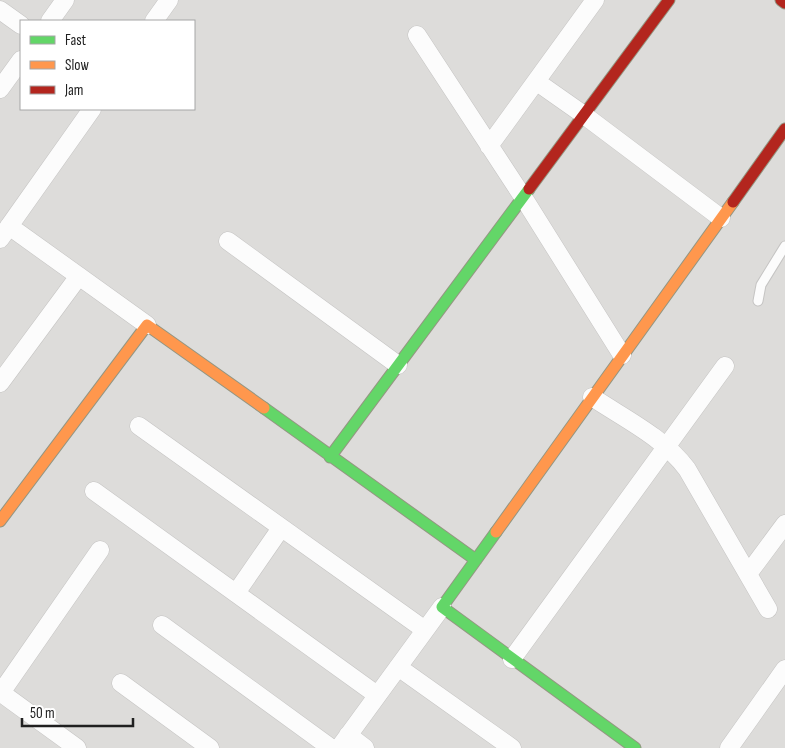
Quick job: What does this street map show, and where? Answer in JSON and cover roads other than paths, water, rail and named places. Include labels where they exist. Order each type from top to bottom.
[{"type":"street","points":[[51,20],[65,0]]},
{"type":"street","points":[[155,20],[170,0]]},
{"type":"street","points":[[489,146],[595,0]]},
{"type":"street","points":[[330,457],[669,0]]},
{"type":"street","points":[[781,0],[785,3]]},
{"type":"street","points":[[0,10],[20,24]]},
{"type":"street","points":[[417,35],[523,197],[622,355]]},
{"type":"street","points":[[0,90],[20,61]]},
{"type":"street","points":[[537,82],[721,218]]},
{"type":"street","points":[[91,110],[5,232],[79,276],[476,560]]},
{"type":"street","points":[[365,748],[343,742],[785,129]]},
{"type":"street","points":[[228,241],[398,365]]},
{"type":"street","points":[[0,383],[79,276]]},
{"type":"street","points":[[0,521],[146,325]]},
{"type":"street","points":[[512,659],[725,366]]},
{"type":"street","points":[[592,398],[667,446],[687,469],[768,610]]},
{"type":"street","points":[[139,426],[425,630]]},
{"type":"street","points":[[94,491],[377,695]]},
{"type":"street","points":[[748,574],[785,524]]},
{"type":"street","points":[[236,593],[281,528]]},
{"type":"street","points":[[77,748],[0,693],[100,550]]},
{"type":"street","points":[[442,607],[635,748]]},
{"type":"street","points":[[162,625],[331,748]]},
{"type":"street","points":[[398,667],[512,748]]},
{"type":"street","points":[[729,748],[785,670]]},
{"type":"street","points":[[121,682],[210,748]]},
{"type":"lane","points":[[758,301],[761,284],[785,246]]}]
